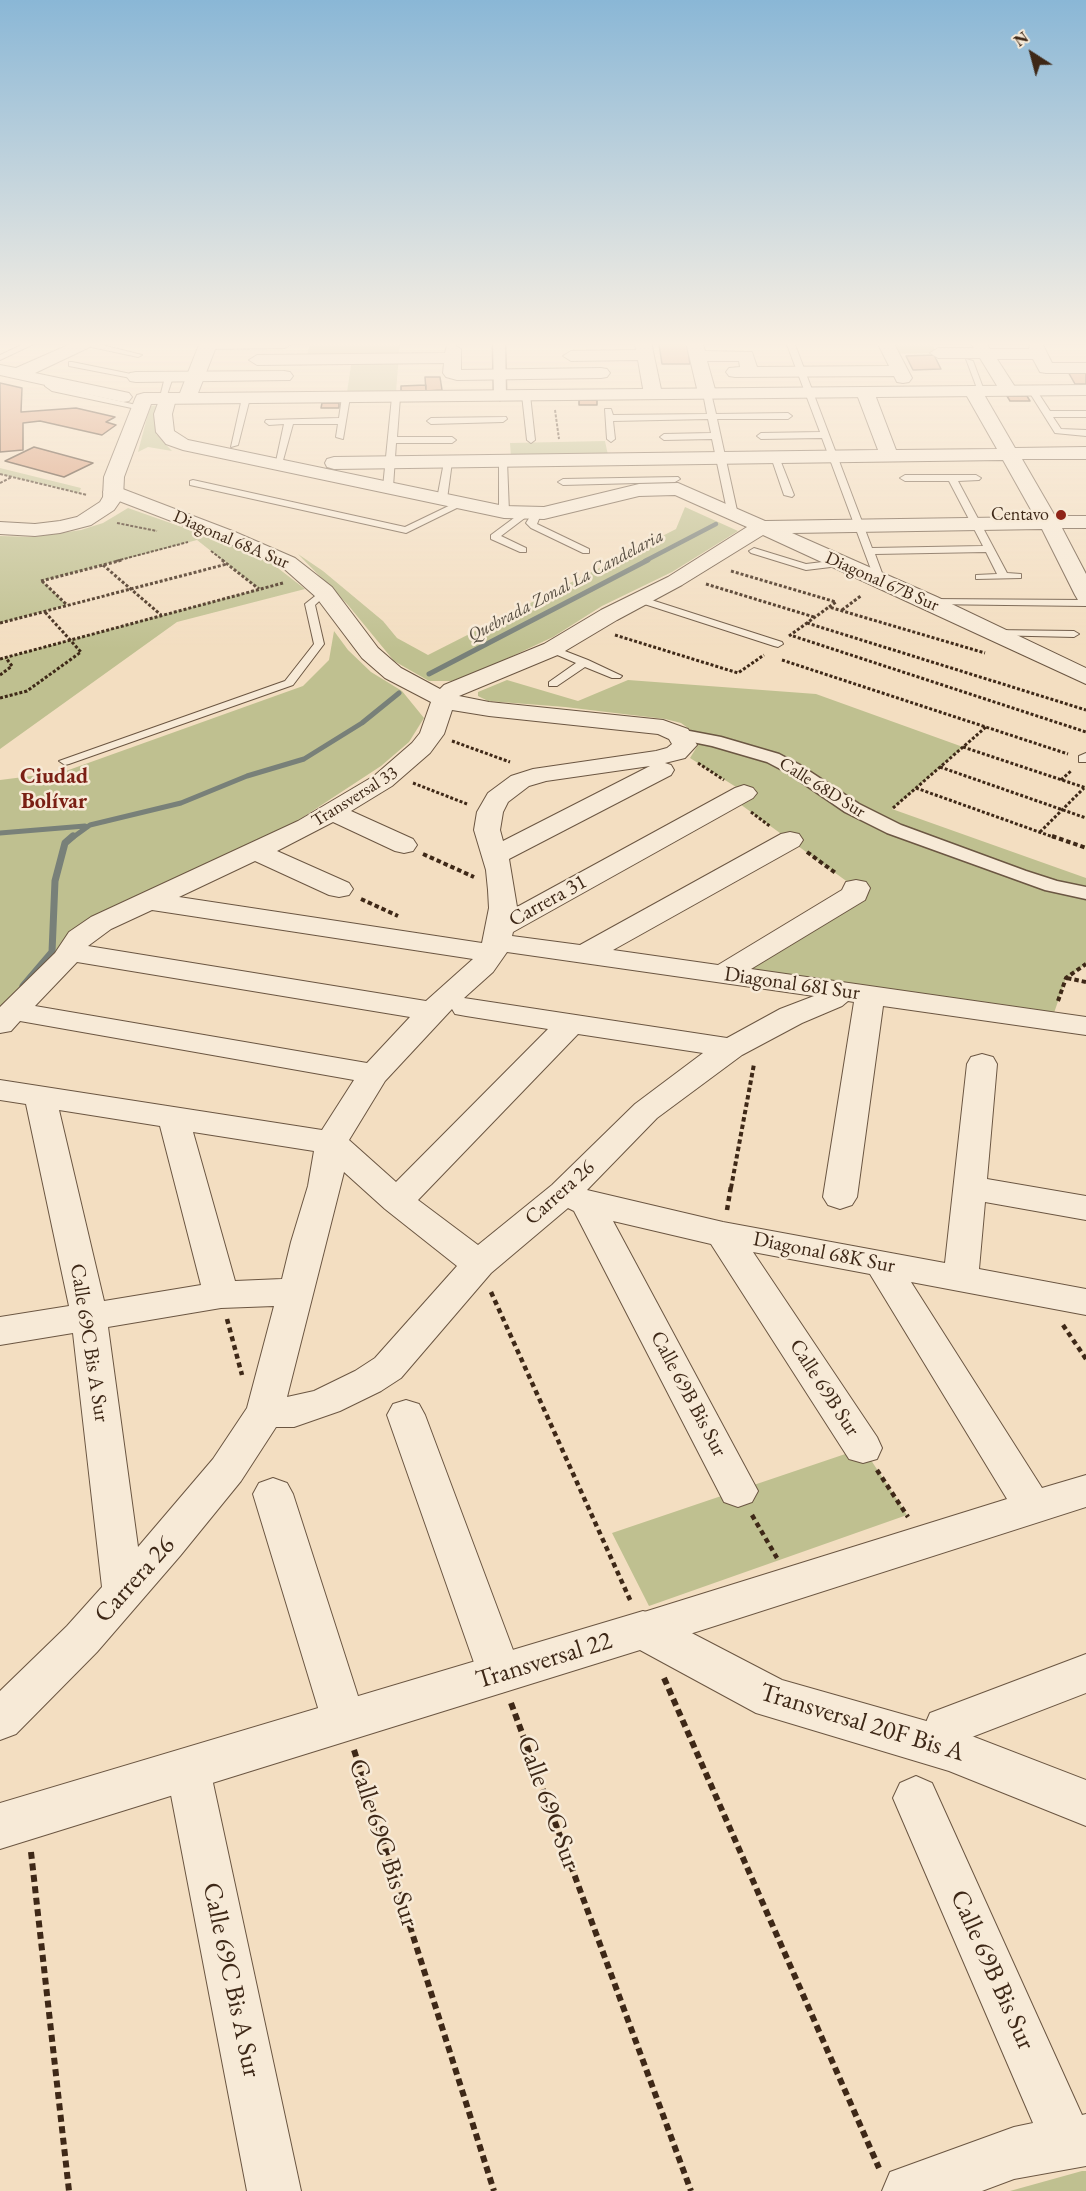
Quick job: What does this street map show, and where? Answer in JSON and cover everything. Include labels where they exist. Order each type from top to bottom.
[{"type":"street","points":[[0,528],[34,530],[72,525],[91,517],[107,506],[112,496],[114,477],[131,444]]},
{"type":"street","points":[[184,444],[504,512],[530,514],[575,507],[639,490],[676,484],[665,444]]},
{"type":"street","points":[[503,461],[506,444]]},
{"type":"street","points":[[612,444],[614,459]]},
{"type":"street","points":[[308,471],[334,463],[390,462],[450,451],[503,461],[614,459],[661,444]]},
{"type":"street","points":[[670,444],[721,458],[1086,453]]},
{"type":"street","points":[[885,444],[889,456]]},
{"type":"street","points":[[1004,444],[1084,586]]},
{"type":"street","name":"Diagonal 67B Sur","points":[[676,484],[733,515],[757,539],[838,563],[928,602],[1086,677]]},
{"type":"street","name":"Diagonal 68A Sur","points":[[112,496],[268,552],[288,562],[324,592],[360,643],[381,663],[408,682],[444,700]]},
{"type":"street","points":[[444,700],[460,686],[552,649],[705,563],[757,539],[859,526],[1086,522]]},
{"type":"street","name":"Transversal 33","points":[[6,1018],[70,952],[79,938],[101,923],[257,852],[333,813],[392,775],[421,748],[432,734],[444,700]]},
{"type":"street","name":"Calle 68D Sur","points":[[444,700],[489,709],[655,725],[679,743],[725,743],[773,758],[794,769],[852,808],[894,829],[1019,875],[1052,886],[1086,893]]},
{"type":"street","points":[[497,941],[502,890],[487,830],[490,812],[503,792],[520,782],[542,774],[656,758],[679,743]]},
{"type":"street","points":[[494,856],[662,770]]},
{"type":"street","name":"Carrera 31","points":[[271,1417],[296,1292],[325,1186],[332,1143],[343,1121],[374,1074],[432,1011],[473,976],[497,941],[744,793]]},
{"type":"street","points":[[333,813],[405,845]]},
{"type":"street","points":[[585,954],[790,840]]},
{"type":"street","points":[[257,852],[339,889]]},
{"type":"street","points":[[723,974],[855,894],[856,888]]},
{"type":"street","name":"Diagonal 68I Sur","points":[[149,901],[497,941],[1086,1026]]},
{"type":"street","points":[[70,952],[432,1011]]},
{"type":"street","points":[[840,1197],[856,993]]},
{"type":"street","name":"Carrera 26","points":[[0,1720],[82,1639],[201,1504],[271,1417],[352,1390],[388,1368],[479,1264],[576,1198],[645,1111],[731,1048],[791,1016],[832,999],[856,993]]},
{"type":"street","points":[[466,1007],[731,1048]]},
{"type":"street","points":[[6,1018],[374,1074]]},
{"type":"street","points":[[397,1201],[571,1023]]},
{"type":"street","points":[[961,1279],[982,1064]]},
{"type":"street","points":[[0,1090],[332,1143],[397,1201],[479,1264]]},
{"type":"street","name":"Calle 69C Bis A Sur","points":[[40,1096],[89,1315],[123,1592]]},
{"type":"street","points":[[174,1119],[221,1295]]},
{"type":"street","points":[[970,1188],[1086,1208]]},
{"type":"street","name":"Diagonal 68K Sur","points":[[576,1198],[723,1234],[1086,1302]]},
{"type":"street","name":"Calle 69B Bis Sur","points":[[576,1198],[738,1491]]},
{"type":"street","name":"Calle 69B Sur","points":[[723,1234],[863,1448]]},
{"type":"street","points":[[882,1264],[1033,1508]]},
{"type":"street","points":[[0,1331],[221,1295],[296,1292]]},
{"type":"street","points":[[406,1415],[500,1674]]},
{"type":"street","name":"Transversal 22","points":[[13,1822],[644,1630],[1086,1491]]},
{"type":"street","points":[[273,1494],[344,1721]]},
{"type":"street","name":"Transversal 20F Bis A","points":[[644,1630],[772,1698],[951,1750],[1086,1803]]},
{"type":"street","points":[[946,1727],[1086,1673]]},
{"type":"street","name":"Calle 69C Bis A Sur","points":[[188,1769],[274,2191]]},
{"type":"street","name":"Calle 69B Bis Sur","points":[[916,1798],[1077,2141]]},
{"type":"street","points":[[896,2186],[1014,2153],[1077,2141]]},
{"type":"lane","points":[[278,464],[283,444]]},
{"type":"lane","points":[[388,488],[392,444]]},
{"type":"lane","points":[[414,444],[450,451]]},
{"type":"lane","points":[[442,499],[450,444]]},
{"type":"lane","points":[[718,444],[733,515]]},
{"type":"lane","points":[[827,444],[880,581]]},
{"type":"lane","points":[[775,457],[789,495]]},
{"type":"lane","points":[[503,461],[504,512]]},
{"type":"lane","points":[[905,478],[976,478]]},
{"type":"lane","points":[[952,478],[1003,576]]},
{"type":"lane","points":[[564,482],[676,484]]},
{"type":"lane","points":[[193,483],[406,530],[462,503]]},
{"type":"lane","points":[[523,550],[494,537],[530,514],[531,523],[534,526],[586,551]]},
{"type":"lane","points":[[868,551],[988,549]]},
{"type":"lane","points":[[980,577],[1017,576]]},
{"type":"lane","points":[[65,761],[289,683],[319,644],[310,604],[324,592]]},
{"type":"lane","points":[[639,599],[778,644]]},
{"type":"lane","points":[[928,602],[1086,603]]},
{"type":"lane","points":[[993,633],[1074,633]]},
{"type":"lane","points":[[552,649],[616,676]]},
{"type":"lane","points":[[553,684],[584,662]]},
{"type":"path","points":[[0,474],[112,496]]},
{"type":"path","points":[[0,483],[12,477]]},
{"type":"path","points":[[91,517],[165,533]]},
{"type":"path","points":[[67,605],[41,581],[197,540],[187,538]]},
{"type":"path","points":[[205,546],[259,590]]},
{"type":"path","points":[[705,563],[836,602],[829,607],[986,654]]},
{"type":"path","points":[[0,623],[227,564]]},
{"type":"path","points":[[103,565],[162,616]]},
{"type":"path","points":[[682,576],[815,617]]},
{"type":"path","points":[[0,659],[307,577]]},
{"type":"path","points":[[0,698],[27,691],[81,652],[44,611]]},
{"type":"path","points":[[807,623],[1086,710]]},
{"type":"path","points":[[589,627],[738,673]]},
{"type":"path","points":[[779,632],[1086,732]]},
{"type":"path","points":[[754,650],[765,654]]},
{"type":"path","points":[[0,675],[12,666],[6,658]]},
{"type":"path","points":[[776,658],[1085,758]]},
{"type":"path","points":[[892,809],[986,727]]},
{"type":"path","points":[[432,734],[542,774]]},
{"type":"path","points":[[679,743],[744,793]]},
{"type":"path","points":[[963,747],[1085,788],[1041,832]]},
{"type":"path","points":[[940,767],[1086,818]]},
{"type":"path","points":[[392,775],[490,812]]},
{"type":"path","points":[[916,788],[1086,848]]},
{"type":"path","points":[[405,845],[502,890]]},
{"type":"path","points":[[1051,1021],[1066,978],[1086,964]]},
{"type":"path","points":[[1066,978],[1086,982]]},
{"type":"path","points":[[723,1234],[760,1032]]},
{"type":"path","points":[[479,1264],[896,2186]]},
{"type":"path","name":"Calle 69B Sur","points":[[863,1448],[925,1542]]},
{"type":"path","points":[[738,1491],[792,1584]]},
{"type":"path","name":"Calle 69C Sur","points":[[500,1674],[691,2191]]},
{"type":"path","name":"Calle 69C Bis Sur","points":[[344,1721],[494,2191]]},
{"type":"path","points":[[13,1822],[69,2191]]},
{"type":"green space","points":[[140,444],[166,444],[172,451],[148,447],[138,452]]},
{"type":"green space","points":[[510,444],[606,444],[608,455],[511,457]]},
{"type":"green space","points":[[0,468],[81,488],[79,493],[0,474]]},
{"type":"green space","points":[[685,507],[738,531],[672,572],[602,606],[553,637],[489,667],[452,681],[429,681],[394,661],[348,605],[298,554],[323,571],[383,621],[397,638],[428,655],[676,529]]},
{"type":"green space","points":[[128,508],[261,555],[305,589],[177,622],[0,749],[0,659],[259,589],[197,540],[42,581],[67,605],[0,623],[0,536],[34,537],[81,530],[103,523]]},
{"type":"green space","points":[[334,631],[348,650],[371,672],[402,691],[424,718],[409,742],[381,766],[288,827],[116,909],[0,1022],[0,780],[63,772],[303,686],[329,660]]},
{"type":"green space","points":[[507,680],[578,701],[628,680],[816,694],[963,747],[892,809],[1086,878],[1086,964],[1066,978],[1054,1013],[735,967],[856,888],[733,799],[744,792],[690,758],[698,745],[696,734],[681,723],[565,707],[488,701],[478,696],[478,692]]},
{"type":"green space","points":[[863,1448],[907,1515],[649,1606],[612,1533]]},
{"type":"green space","points":[[1086,2171],[1086,2191],[1010,2191]]},
{"type":"building","points":[[0,444],[23,444],[23,450],[0,452]]},
{"type":"building","points":[[34,447],[93,463],[64,477],[5,461]]},
{"type":"waterway","name":"Quebrada Zonal La Candelaria","points":[[645,561],[716,524]]},
{"type":"waterway","name":"Quebrada Zonal La Candelaria","points":[[429,674],[648,560]]},
{"type":"waterway","name":"Quebrada Zonal La Candelaria","points":[[72,838],[90,825],[181,803],[247,776],[304,759],[362,723],[399,693]]},
{"type":"waterway","points":[[0,833],[85,826]]},
{"type":"waterway","name":"Quebrada Zonal La Candelaria","points":[[23,986],[52,952],[55,881],[65,843],[73,836]]},
{"type":"place","name":"Centavo","points":[[1061,515]]},
{"type":"district","name":"Ciudad Bolívar","points":[[54,790]]}]
